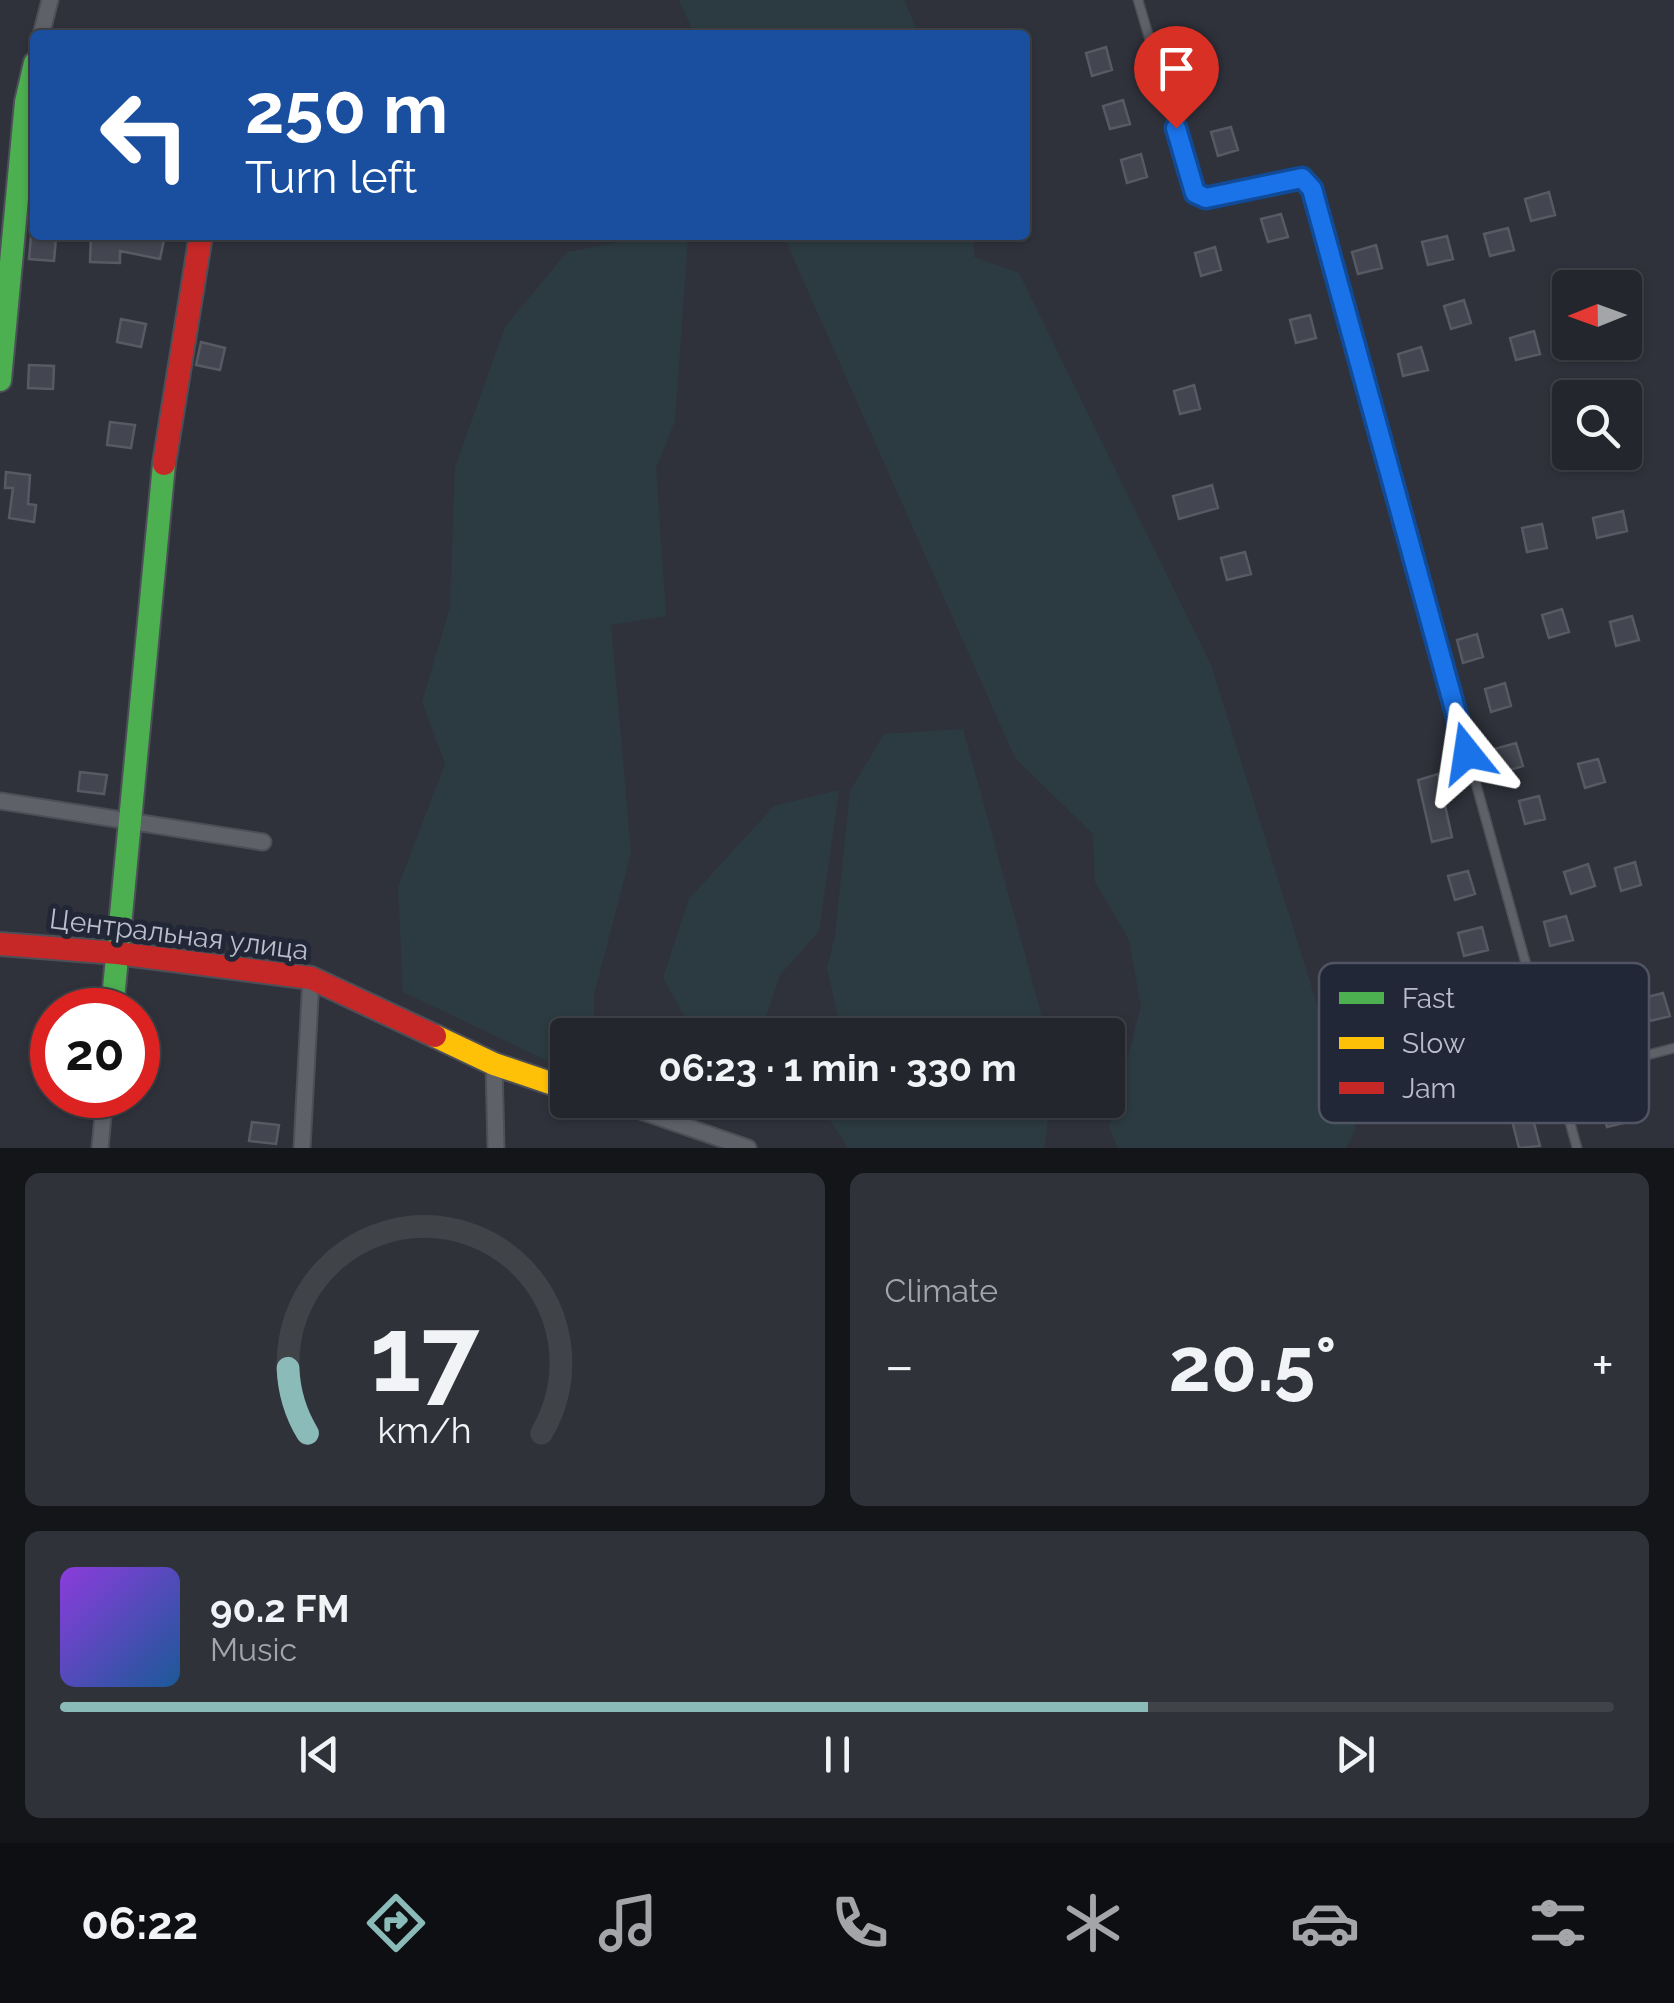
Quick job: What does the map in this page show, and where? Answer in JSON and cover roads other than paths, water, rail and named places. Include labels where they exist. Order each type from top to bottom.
[{"type":"street","points":[[43,30],[50,0]]},
{"type":"street","points":[[0,380],[4,280],[30,85]]},
{"type":"street","points":[[114,988],[162,475],[200,240]]},
{"type":"street","points":[[0,801],[263,842]]},
{"type":"street","name":"Центральная улица","points":[[0,944],[117,953],[312,978],[494,1064],[550,1083]]},
{"type":"street","points":[[302,1148],[312,978]]},
{"type":"street","points":[[494,1064],[496,1148]]},
{"type":"street","points":[[100,1148],[103,1118]]},
{"type":"street","points":[[661,1118],[748,1148]]},
{"type":"lane","points":[[1138,0],[1195,193],[1206,198],[1302,178],[1312,189],[1525,963]]},
{"type":"lane","points":[[1649,1055],[1674,1048]]},
{"type":"lane","points":[[1570,1123],[1577,1148]]}]
